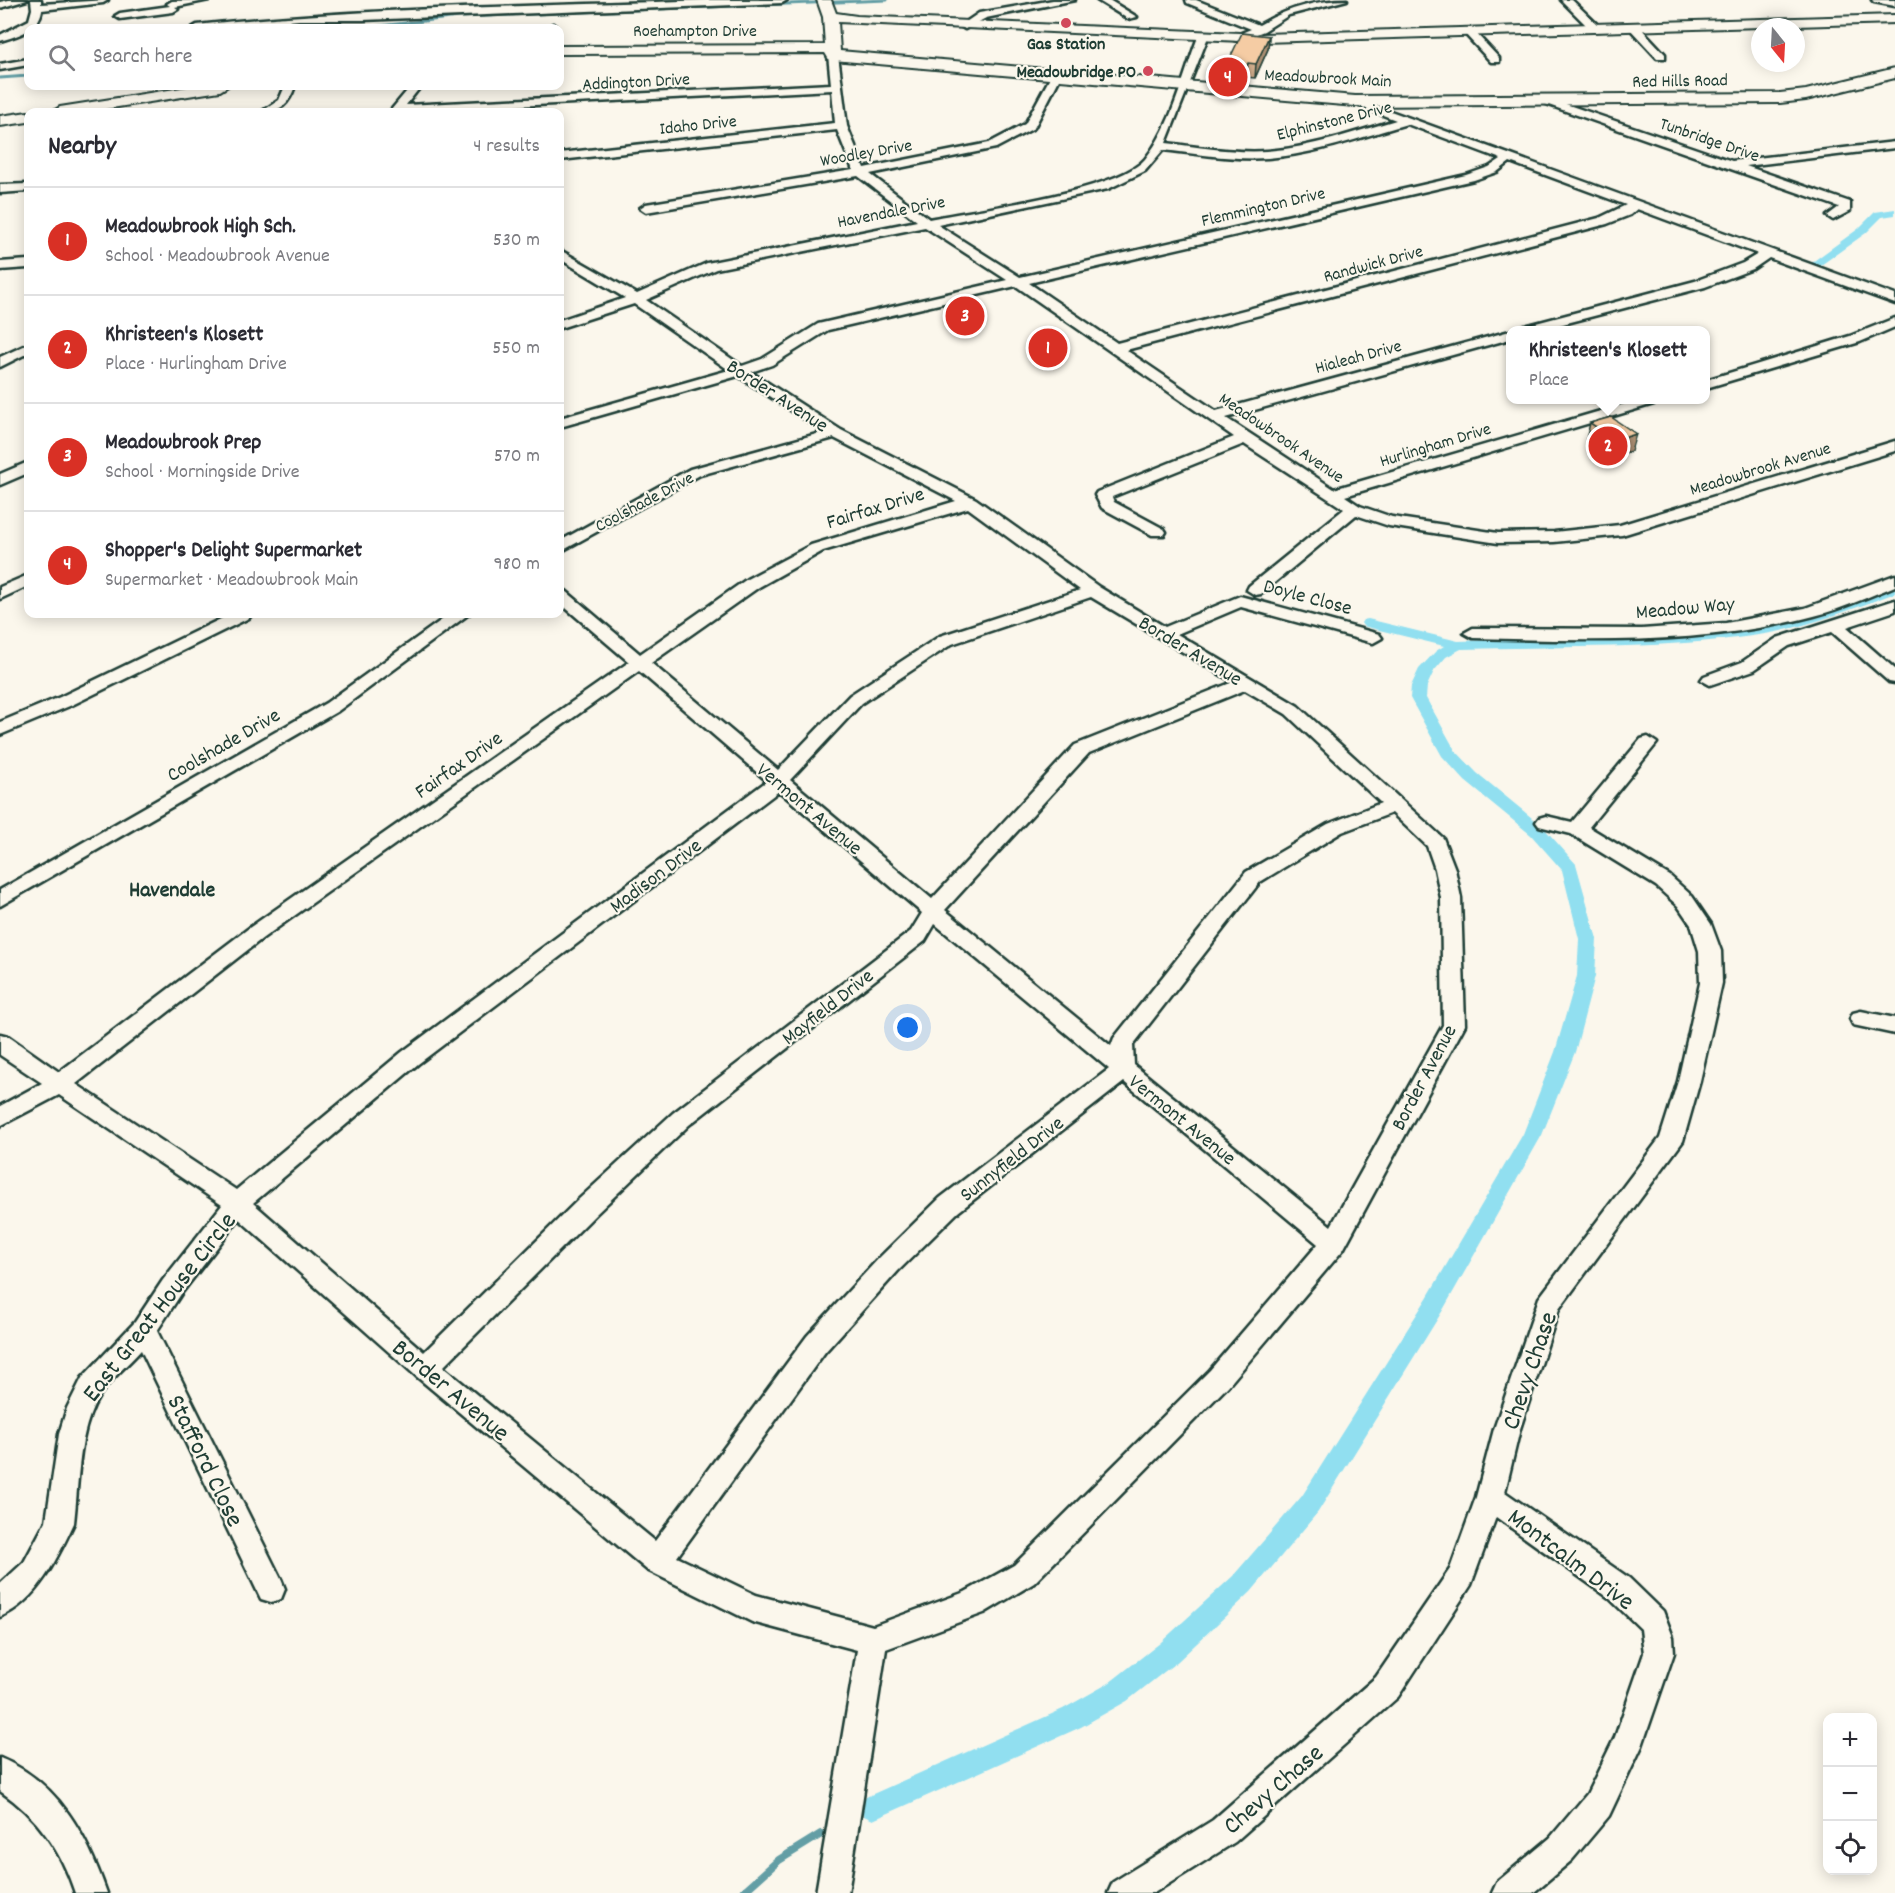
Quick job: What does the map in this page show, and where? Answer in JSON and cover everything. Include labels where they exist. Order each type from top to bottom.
[{"type":"street","points":[[0,4],[21,0]]},
{"type":"street","points":[[33,24],[37,4],[103,0]]},
{"type":"street","points":[[120,16],[173,4],[204,0]]},
{"type":"street","points":[[453,13],[489,8],[506,0]]},
{"type":"street","points":[[224,24],[297,13],[453,13],[782,0]]},
{"type":"street","points":[[965,26],[983,15],[1070,0]]},
{"type":"street","points":[[1102,0],[1132,17]]},
{"type":"street","points":[[860,172],[841,126],[826,8],[965,26],[1238,38],[1263,31],[1286,13],[1342,0]]},
{"type":"street","points":[[1566,0],[1595,28]]},
{"type":"street","points":[[1877,0],[1895,3]]},
{"type":"street","points":[[1190,1],[1263,31],[1291,38],[1895,19]]},
{"type":"street","points":[[173,4],[179,19]]},
{"type":"street","points":[[1634,27],[1661,56]]},
{"type":"street","points":[[0,38],[24,30]]},
{"type":"street","points":[[1469,32],[1494,60]]},
{"type":"street","name":"Havendale Drive","points":[[564,323],[636,299],[712,266],[1103,187],[1146,165],[1160,146],[1203,36]]},
{"type":"street","name":"Roehampton Drive","points":[[564,50],[832,52]]},
{"type":"street","name":"Meadowbrook Main","points":[[832,52],[1355,101],[1463,100]]},
{"type":"street","points":[[0,67],[24,63]]},
{"type":"street","name":"Red Hills Road","points":[[1463,100],[1780,98],[1806,95],[1895,73]]},
{"type":"street","name":"Woodley Drive","points":[[646,208],[860,172],[992,146],[1030,126],[1057,74]]},
{"type":"street","name":"Addington Drive","points":[[453,108],[836,87]]},
{"type":"street","points":[[85,108],[195,90]]},
{"type":"street","points":[[273,108],[284,102],[288,90]]},
{"type":"street","points":[[400,108],[413,90]]},
{"type":"street","name":"Tunbridge Drive","points":[[1544,100],[1846,205],[1846,208],[1833,216]]},
{"type":"street","points":[[1355,101],[1891,295]]},
{"type":"street","points":[[0,121],[24,118]]},
{"type":"street","name":"Elphinstone Drive","points":[[1160,146],[1252,155],[1271,154],[1303,149],[1408,120]]},
{"type":"street","name":"Idaho Drive","points":[[564,157],[841,126]]},
{"type":"street","points":[[1731,165],[1895,144]]},
{"type":"street","name":"Flemmington Drive","points":[[564,422],[767,362],[823,327],[1020,283],[1491,171],[1503,165],[1509,157]]},
{"type":"street","name":"Meadowbrook Avenue","points":[[860,172],[928,224],[1020,283],[1245,438],[1354,509],[1389,521],[1498,538],[1554,537],[1622,530],[1895,446]]},
{"type":"street","points":[[0,189],[24,188]]},
{"type":"street","name":"Randwick Drive","points":[[1116,348],[1603,221],[1626,212],[1636,203]]},
{"type":"street","points":[[1541,326],[1700,284],[1748,266],[1770,252]]},
{"type":"street","name":"Border Avenue","points":[[564,256],[636,299],[740,371],[836,433],[970,502],[1093,591],[1292,710],[1436,843],[1445,869],[1451,898],[1454,1024],[1334,1243]]},
{"type":"street","points":[[0,266],[24,264]]},
{"type":"street","points":[[1710,383],[1854,339],[1895,322]]},
{"type":"street","name":"Hialeah Drive","points":[[1216,416],[1506,336]]},
{"type":"street","points":[[2,360],[24,350]]},
{"type":"street","points":[[2,360],[24,363]]},
{"type":"street","name":"Hurlingham Drive","points":[[1332,495],[1635,404]]},
{"type":"street","name":"Coolshade Drive","points":[[564,545],[695,472],[836,433]]},
{"type":"street","points":[[1158,532],[1108,505],[1103,495],[1245,438]]},
{"type":"street","points":[[0,480],[24,469]]},
{"type":"street","name":"Fairfax Drive","points":[[0,1118],[60,1084],[256,933],[753,583],[817,548],[970,502]]},
{"type":"street","points":[[1255,590],[1354,509]]},
{"type":"street","name":"Meadow Way","points":[[1473,633],[1614,635],[1724,628],[1809,612],[1895,580]]},
{"type":"street","points":[[0,594],[24,582]]},
{"type":"street","name":"Madison Drive","points":[[237,1203],[410,1058],[779,782],[856,699],[900,668],[946,640],[1093,591]]},
{"type":"street","name":"Vermont Avenue","points":[[564,598],[933,911],[1334,1243]]},
{"type":"street","name":"Doyle Close","points":[[1165,633],[1240,601],[1373,638]]},
{"type":"street","points":[[1710,680],[1748,666],[1783,642],[1837,627],[1895,605]]},
{"type":"street","points":[[0,729],[66,701],[235,618]]},
{"type":"street","name":"Coolshade Drive","points":[[0,899],[332,707],[454,618]]},
{"type":"street","points":[[1837,627],[1895,678]]},
{"type":"street","name":"Mayfield Drive","points":[[425,1368],[587,1207],[681,1119],[918,936],[933,911],[1082,749],[1246,683]]},
{"type":"street","points":[[1577,829],[1648,743]]},
{"type":"street","points":[[1123,1070],[1122,1044],[1253,877],[1335,828],[1394,805]]},
{"type":"street","name":"Chevy Chase","points":[[1124,1893],[1224,1831],[1388,1687],[1461,1576],[1490,1497],[1507,1429],[1548,1305],[1671,1141],[1689,1081],[1711,982],[1710,951],[1701,924],[1685,901],[1663,881],[1577,829],[1546,822]]},
{"type":"street","points":[[1860,1019],[1895,1026]]},
{"type":"street","name":"Border Avenue","points":[[0,1042],[237,1203],[425,1368],[657,1561],[752,1608],[873,1640]]},
{"type":"street","name":"Sunnyfield Drive","points":[[657,1561],[816,1344],[889,1264],[949,1205],[1123,1070]]},
{"type":"street","name":"East Great House Circle","points":[[0,1603],[34,1571],[60,1523],[72,1434],[80,1408],[91,1386],[144,1330],[172,1287],[237,1203]]},
{"type":"street","points":[[832,1893],[873,1640],[974,1603],[1024,1575],[1219,1378],[1334,1243]]},
{"type":"street","name":"Stafford Close","points":[[144,1330],[271,1589]]},
{"type":"street","name":"Montcalm Drive","points":[[1490,1497],[1619,1588],[1653,1621],[1658,1637],[1659,1653],[1627,1746],[1598,1805],[1561,1849],[1508,1893]]},
{"type":"street","points":[[0,1773],[22,1786],[58,1821],[81,1859],[91,1893]]},
{"type":"building","points":[[1242,33],[1269,36],[1256,64],[1248,63],[1245,70],[1225,68]]},
{"type":"building","points":[[1611,417],[1636,434],[1616,440],[1590,423]]},
{"type":"waterway","points":[[397,24],[459,17],[887,0]]},
{"type":"waterway","points":[[0,78],[24,76]]},
{"type":"waterway","points":[[1817,263],[1862,231],[1879,214],[1895,212]]},
{"type":"waterway","points":[[1458,645],[1692,638],[1766,629],[1827,613],[1895,588]]},
{"type":"waterway","points":[[1368,623],[1458,645]]},
{"type":"waterway","points":[[873,1807],[1072,1718],[1118,1692],[1169,1652],[1242,1584],[1310,1504],[1435,1304],[1532,1135],[1565,1052],[1586,976],[1588,939],[1570,868],[1537,831],[1471,777],[1448,752],[1418,698],[1419,686],[1427,669],[1441,654],[1458,645]]},
{"type":"waterway","points":[[742,1893],[779,1860],[821,1834]]},
{"type":"place","name":"Gas Station","points":[[1066,23]]},
{"type":"place","name":"Meadowbridge PO","points":[[1148,71]]},
{"type":"place","name":"Shopper's Delight Supermarket","points":[[1228,77]]},
{"type":"place","name":"Meadowbrook Prep","points":[[965,316]]},
{"type":"place","name":"Meadowbrook High Sch.","points":[[1048,348]]},
{"type":"place","name":"Khristeen's Klosett","points":[[1608,446]]},
{"type":"district","name":"Havendale","points":[[172,888]]}]
